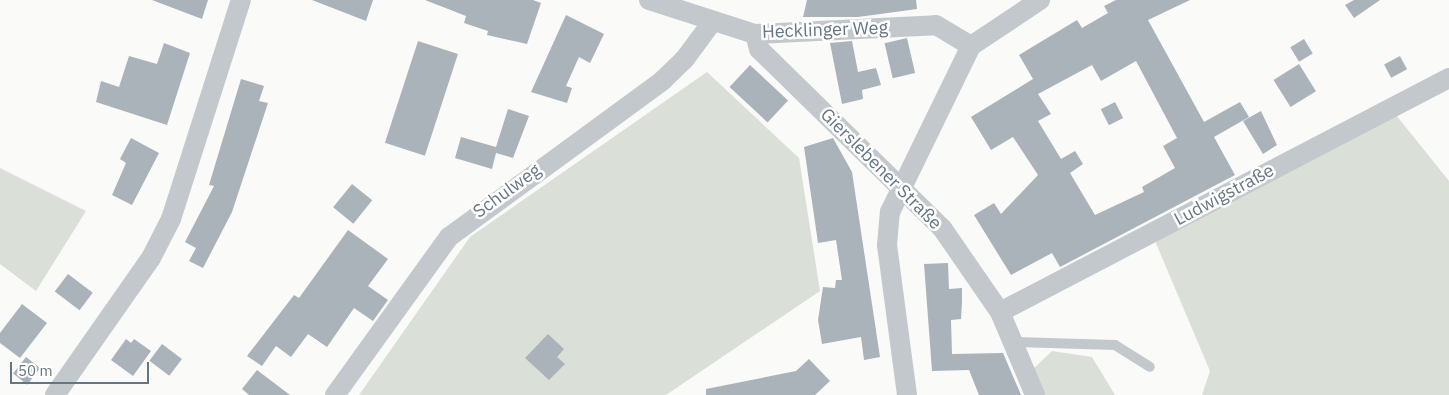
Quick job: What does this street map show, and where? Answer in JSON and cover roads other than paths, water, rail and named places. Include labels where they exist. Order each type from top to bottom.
[{"type":"street","points":[[55,395],[151,258],[171,219],[241,0]]},
{"type":"street","name":"Hecklinger Weg","points":[[649,0],[755,34],[936,25],[971,46]]},
{"type":"street","points":[[907,395],[887,245],[890,212],[971,46],[1040,0]]},
{"type":"street","name":"Schulweg","points":[[335,395],[449,237],[662,81],[695,47],[713,21]]},
{"type":"street","name":"Gierslebener Straße","points":[[755,34],[759,49],[902,186],[942,228],[1000,312],[1035,395]]},
{"type":"street","name":"Ludwigstraße","points":[[1000,312],[1449,78]]},
{"type":"lane","points":[[1014,342],[1115,345],[1150,367]]}]
